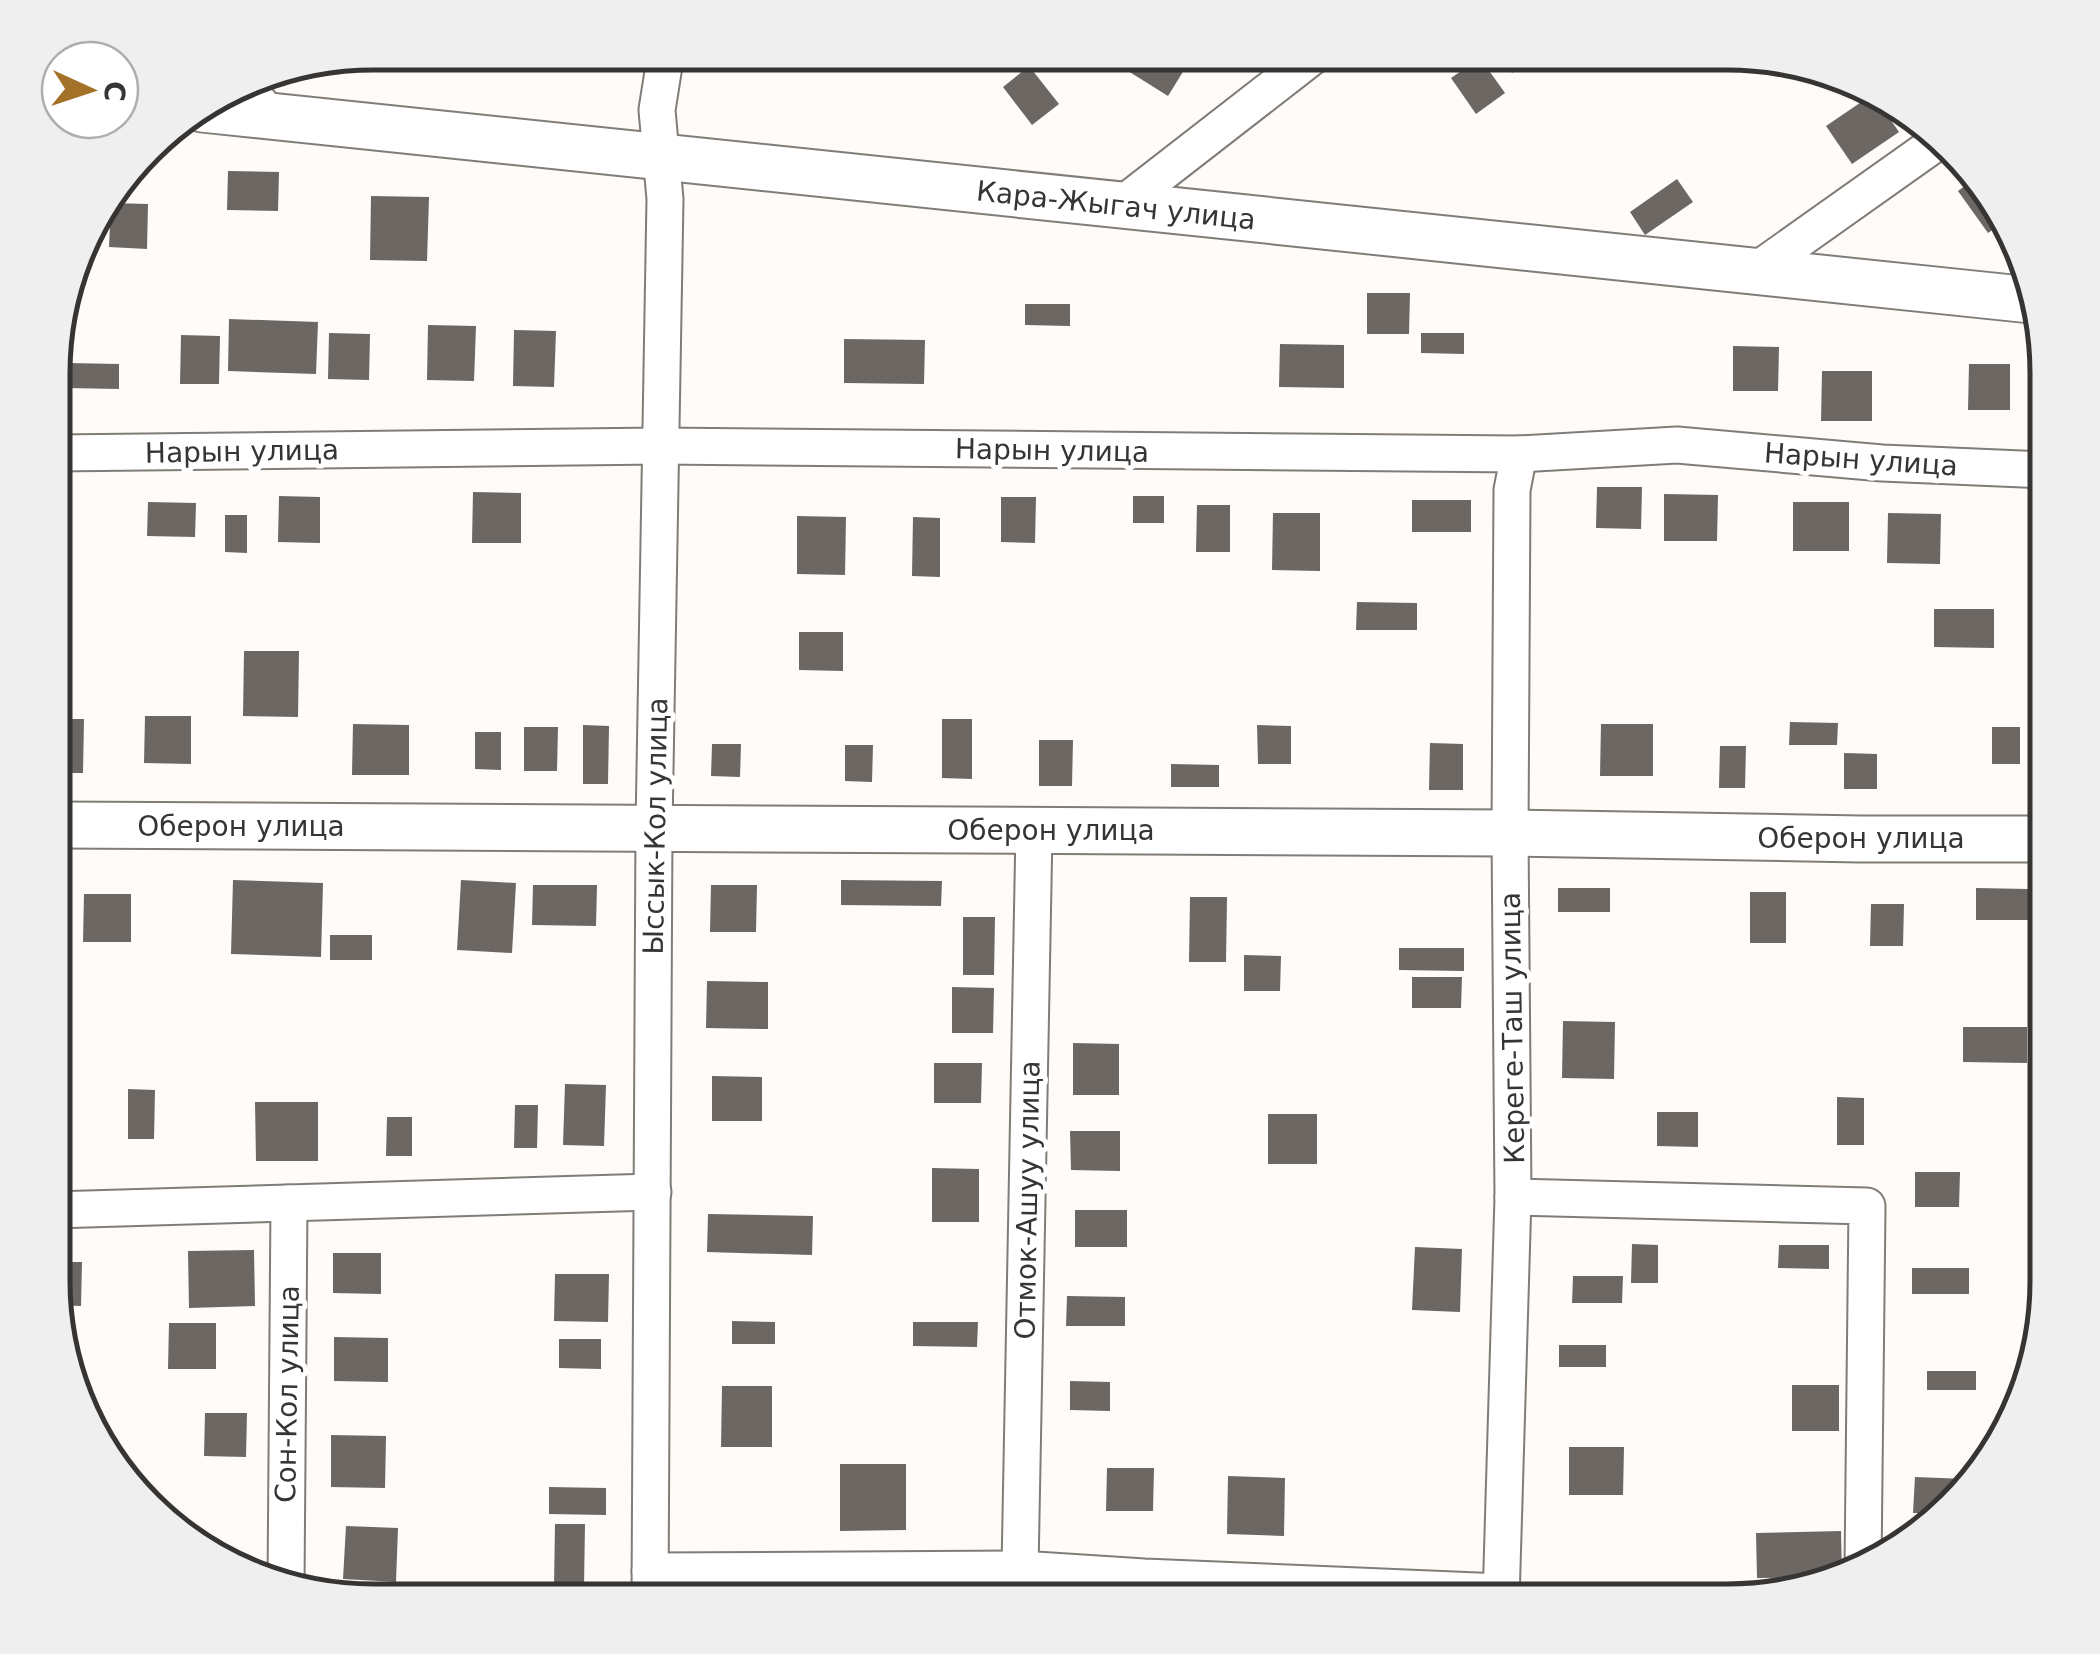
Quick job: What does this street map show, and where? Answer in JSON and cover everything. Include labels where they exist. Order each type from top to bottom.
[{"type":"street","name":"Ыссык-Кол улица","points":[[650,1583],[654,827],[665,198],[658,110],[664,70]]},
{"type":"street","points":[[1120,206],[1294,71]]},
{"type":"street","name":"Кара-Жыгач улица","points":[[258,100],[661,156],[2020,299]]},
{"type":"street","points":[[1754,272],[1927,145]]},
{"type":"street","name":"Нарын улица","points":[[70,453],[660,446],[1519,454],[1677,444],[1882,464],[2030,469]]},
{"type":"street","name":"Кереге-Таш улица","points":[[1501,1584],[1514,1197],[1512,490],[1519,454]]},
{"type":"street","name":"Оберон улица","points":[[70,825],[1510,832],[2029,839]]},
{"type":"street","name":"Отмок-Ашуу улица","points":[[1020,1570],[1034,830]]},
{"type":"street","points":[[71,1209],[653,1192]]},
{"type":"street","points":[[1514,1197],[1867,1206],[1864,1551]]},
{"type":"street","name":"Сон-Кол улица","points":[[286,1571],[289,1203]]},
{"type":"street","points":[[713,1583],[1020,1570],[1108,1584]]},
{"type":"building","points":[[1023,70],[1033,70],[1059,104],[1032,125],[1003,87]]},
{"type":"building","points":[[1127,71],[1184,71],[1168,96]]},
{"type":"building","points":[[1461,71],[1489,71],[1505,93],[1476,114],[1451,78]]},
{"type":"building","points":[[1861,102],[1889,118],[1899,132],[1852,164],[1826,126]]},
{"type":"building","points":[[228,171],[279,172],[278,211],[227,210]]},
{"type":"building","points":[[1677,179],[1693,202],[1645,235],[1630,212]]},
{"type":"building","points":[[1965,186],[1993,229],[1988,233],[1958,191]]},
{"type":"building","points":[[371,196],[429,197],[427,261],[370,260]]},
{"type":"building","points":[[122,203],[148,204],[147,249],[109,247],[110,223]]},
{"type":"building","points":[[1367,293],[1410,293],[1409,334],[1367,334]]},
{"type":"building","points":[[1025,304],[1070,304],[1070,326],[1025,325]]},
{"type":"building","points":[[229,319],[318,322],[316,374],[228,371]]},
{"type":"building","points":[[428,325],[476,326],[474,381],[427,380]]},
{"type":"building","points":[[514,330],[556,331],[554,387],[513,386]]},
{"type":"building","points":[[329,333],[370,334],[369,380],[328,379]]},
{"type":"building","points":[[1421,333],[1464,333],[1464,354],[1421,353]]},
{"type":"building","points":[[181,335],[220,336],[219,384],[180,384]]},
{"type":"building","points":[[844,339],[925,340],[924,384],[844,383]]},
{"type":"building","points":[[1280,344],[1344,345],[1344,388],[1279,387]]},
{"type":"building","points":[[1733,346],[1779,347],[1778,391],[1733,391]]},
{"type":"building","points":[[71,363],[119,364],[119,389],[70,388]]},
{"type":"building","points":[[1969,364],[2010,364],[2010,410],[1968,410]]},
{"type":"building","points":[[1822,371],[1872,371],[1872,421],[1821,421]]},
{"type":"building","points":[[1597,487],[1642,487],[1641,529],[1596,528]]},
{"type":"building","points":[[473,492],[521,493],[521,543],[472,543]]},
{"type":"building","points":[[1664,494],[1718,495],[1717,541],[1664,541]]},
{"type":"building","points":[[279,496],[320,497],[320,543],[278,542]]},
{"type":"building","points":[[1133,496],[1164,496],[1164,523],[1133,523]]},
{"type":"building","points":[[1001,497],[1036,497],[1035,543],[1001,542]]},
{"type":"building","points":[[1412,500],[1471,500],[1471,532],[1412,532]]},
{"type":"building","points":[[148,502],[196,503],[195,537],[147,536]]},
{"type":"building","points":[[1793,502],[1849,502],[1849,551],[1793,551]]},
{"type":"building","points":[[1197,505],[1230,505],[1230,552],[1196,552]]},
{"type":"building","points":[[1273,513],[1320,513],[1320,571],[1272,570]]},
{"type":"building","points":[[1888,513],[1941,514],[1940,564],[1887,563]]},
{"type":"building","points":[[225,515],[247,515],[247,553],[225,552]]},
{"type":"building","points":[[797,516],[846,517],[845,575],[797,574]]},
{"type":"building","points":[[913,517],[940,518],[940,577],[912,576]]},
{"type":"building","points":[[1357,602],[1417,603],[1417,630],[1356,630]]},
{"type":"building","points":[[1934,609],[1994,609],[1994,648],[1934,647]]},
{"type":"building","points":[[799,632],[843,632],[843,671],[799,670]]},
{"type":"building","points":[[244,651],[299,651],[298,717],[243,716]]},
{"type":"building","points":[[145,716],[191,716],[191,764],[144,763]]},
{"type":"building","points":[[70,719],[84,719],[83,773],[70,773]]},
{"type":"building","points":[[942,719],[972,719],[972,779],[942,778]]},
{"type":"building","points":[[1790,722],[1838,723],[1837,745],[1789,745]]},
{"type":"building","points":[[353,724],[409,725],[409,775],[352,775]]},
{"type":"building","points":[[1601,724],[1653,724],[1653,776],[1600,776]]},
{"type":"building","points":[[583,725],[609,726],[608,784],[583,784]]},
{"type":"building","points":[[1257,725],[1291,726],[1291,764],[1258,764]]},
{"type":"building","points":[[524,727],[558,727],[557,771],[524,771]]},
{"type":"building","points":[[1992,727],[2020,727],[2020,764],[1992,764]]},
{"type":"building","points":[[475,732],[501,732],[501,770],[475,769]]},
{"type":"building","points":[[1039,740],[1073,740],[1072,786],[1039,786]]},
{"type":"building","points":[[1430,743],[1463,744],[1463,790],[1429,790]]},
{"type":"building","points":[[712,744],[741,744],[740,777],[711,776]]},
{"type":"building","points":[[845,745],[873,745],[872,782],[845,781]]},
{"type":"building","points":[[1720,746],[1746,746],[1745,788],[1719,788]]},
{"type":"building","points":[[1844,753],[1877,754],[1877,789],[1844,789]]},
{"type":"building","points":[[1171,764],[1219,765],[1219,787],[1171,787]]},
{"type":"building","points":[[233,880],[323,883],[321,957],[231,954]]},
{"type":"building","points":[[461,880],[516,883],[512,953],[457,950]]},
{"type":"building","points":[[841,880],[942,881],[941,906],[841,905]]},
{"type":"building","points":[[533,885],[597,885],[596,926],[532,925]]},
{"type":"building","points":[[711,885],[757,885],[756,932],[710,932]]},
{"type":"building","points":[[1558,888],[1610,888],[1610,912],[1558,912]]},
{"type":"building","points":[[1976,888],[2028,889],[2028,920],[1976,920]]},
{"type":"building","points":[[1750,892],[1786,892],[1786,943],[1750,943]]},
{"type":"building","points":[[84,894],[131,894],[131,942],[83,942]]},
{"type":"building","points":[[1190,897],[1227,897],[1226,962],[1189,962]]},
{"type":"building","points":[[1871,904],[1904,904],[1903,946],[1870,946]]},
{"type":"building","points":[[963,917],[995,917],[994,975],[963,975]]},
{"type":"building","points":[[330,935],[372,935],[372,960],[330,960]]},
{"type":"building","points":[[1399,948],[1464,948],[1464,971],[1399,970]]},
{"type":"building","points":[[1244,955],[1281,956],[1280,991],[1244,991]]},
{"type":"building","points":[[1412,977],[1462,977],[1461,1008],[1412,1008]]},
{"type":"building","points":[[707,981],[768,982],[768,1029],[706,1028]]},
{"type":"building","points":[[952,987],[994,988],[993,1033],[952,1033]]},
{"type":"building","points":[[1563,1021],[1615,1022],[1614,1079],[1562,1078]]},
{"type":"building","points":[[1963,1027],[2027,1027],[2027,1063],[1963,1062]]},
{"type":"building","points":[[1073,1043],[1119,1044],[1119,1095],[1073,1095]]},
{"type":"building","points":[[934,1063],[982,1063],[981,1103],[934,1103]]},
{"type":"building","points":[[712,1076],[762,1077],[762,1121],[712,1121]]},
{"type":"building","points":[[565,1084],[606,1085],[604,1146],[563,1145]]},
{"type":"building","points":[[128,1089],[155,1090],[154,1139],[128,1139]]},
{"type":"building","points":[[1837,1097],[1864,1098],[1864,1145],[1837,1145]]},
{"type":"building","points":[[255,1102],[318,1102],[318,1161],[256,1161]]},
{"type":"building","points":[[515,1105],[538,1105],[537,1148],[514,1148]]},
{"type":"building","points":[[1657,1112],[1698,1112],[1698,1147],[1657,1146]]},
{"type":"building","points":[[1268,1114],[1317,1114],[1317,1164],[1268,1164]]},
{"type":"building","points":[[387,1117],[412,1117],[412,1156],[386,1156]]},
{"type":"building","points":[[1070,1131],[1120,1131],[1120,1171],[1071,1170]]},
{"type":"building","points":[[932,1168],[979,1169],[979,1222],[932,1222]]},
{"type":"building","points":[[1915,1172],[1960,1172],[1959,1207],[1915,1207]]},
{"type":"building","points":[[1075,1210],[1127,1210],[1127,1247],[1075,1247]]},
{"type":"building","points":[[708,1214],[813,1216],[812,1255],[707,1252]]},
{"type":"building","points":[[1632,1244],[1658,1245],[1658,1283],[1631,1283]]},
{"type":"building","points":[[1779,1245],[1829,1245],[1829,1269],[1778,1268]]},
{"type":"building","points":[[1415,1247],[1462,1249],[1460,1312],[1412,1310]]},
{"type":"building","points":[[254,1250],[255,1306],[189,1308],[188,1251]]},
{"type":"building","points":[[333,1253],[381,1253],[381,1294],[333,1293]]},
{"type":"building","points":[[71,1262],[82,1262],[81,1306],[71,1306]]},
{"type":"building","points":[[1912,1268],[1969,1268],[1969,1294],[1912,1294]]},
{"type":"building","points":[[555,1274],[609,1274],[608,1322],[554,1321]]},
{"type":"building","points":[[1573,1276],[1623,1276],[1622,1303],[1572,1303]]},
{"type":"building","points":[[1067,1296],[1125,1297],[1125,1326],[1066,1326]]},
{"type":"building","points":[[732,1321],[775,1322],[775,1344],[732,1344]]},
{"type":"building","points":[[913,1322],[978,1322],[977,1347],[913,1346]]},
{"type":"building","points":[[169,1323],[216,1323],[216,1369],[168,1369]]},
{"type":"building","points":[[334,1337],[388,1338],[388,1382],[334,1381]]},
{"type":"building","points":[[559,1339],[601,1339],[601,1369],[559,1368]]},
{"type":"building","points":[[1559,1345],[1606,1345],[1606,1367],[1559,1367]]},
{"type":"building","points":[[1927,1371],[1976,1371],[1976,1390],[1927,1390]]},
{"type":"building","points":[[1070,1381],[1110,1382],[1110,1411],[1070,1410]]},
{"type":"building","points":[[1792,1385],[1839,1385],[1839,1431],[1792,1431]]},
{"type":"building","points":[[722,1386],[772,1386],[772,1447],[721,1447]]},
{"type":"building","points":[[205,1413],[247,1413],[246,1457],[204,1456]]},
{"type":"building","points":[[331,1435],[386,1436],[385,1488],[331,1487]]},
{"type":"building","points":[[1569,1447],[1624,1447],[1623,1495],[1569,1495]]},
{"type":"building","points":[[840,1464],[906,1464],[906,1530],[840,1531]]},
{"type":"building","points":[[1107,1468],[1154,1468],[1153,1511],[1106,1511]]},
{"type":"building","points":[[1228,1476],[1285,1478],[1284,1536],[1227,1534]]},
{"type":"building","points":[[1915,1477],[1957,1479],[1922,1513],[1913,1513]]},
{"type":"building","points":[[549,1487],[606,1488],[606,1515],[549,1514]]},
{"type":"building","points":[[555,1524],[585,1524],[584,1583],[554,1583]]},
{"type":"building","points":[[346,1526],[398,1528],[396,1582],[343,1579]]},
{"type":"building","points":[[1841,1531],[1842,1561],[1806,1574],[1757,1578],[1756,1533]]}]
